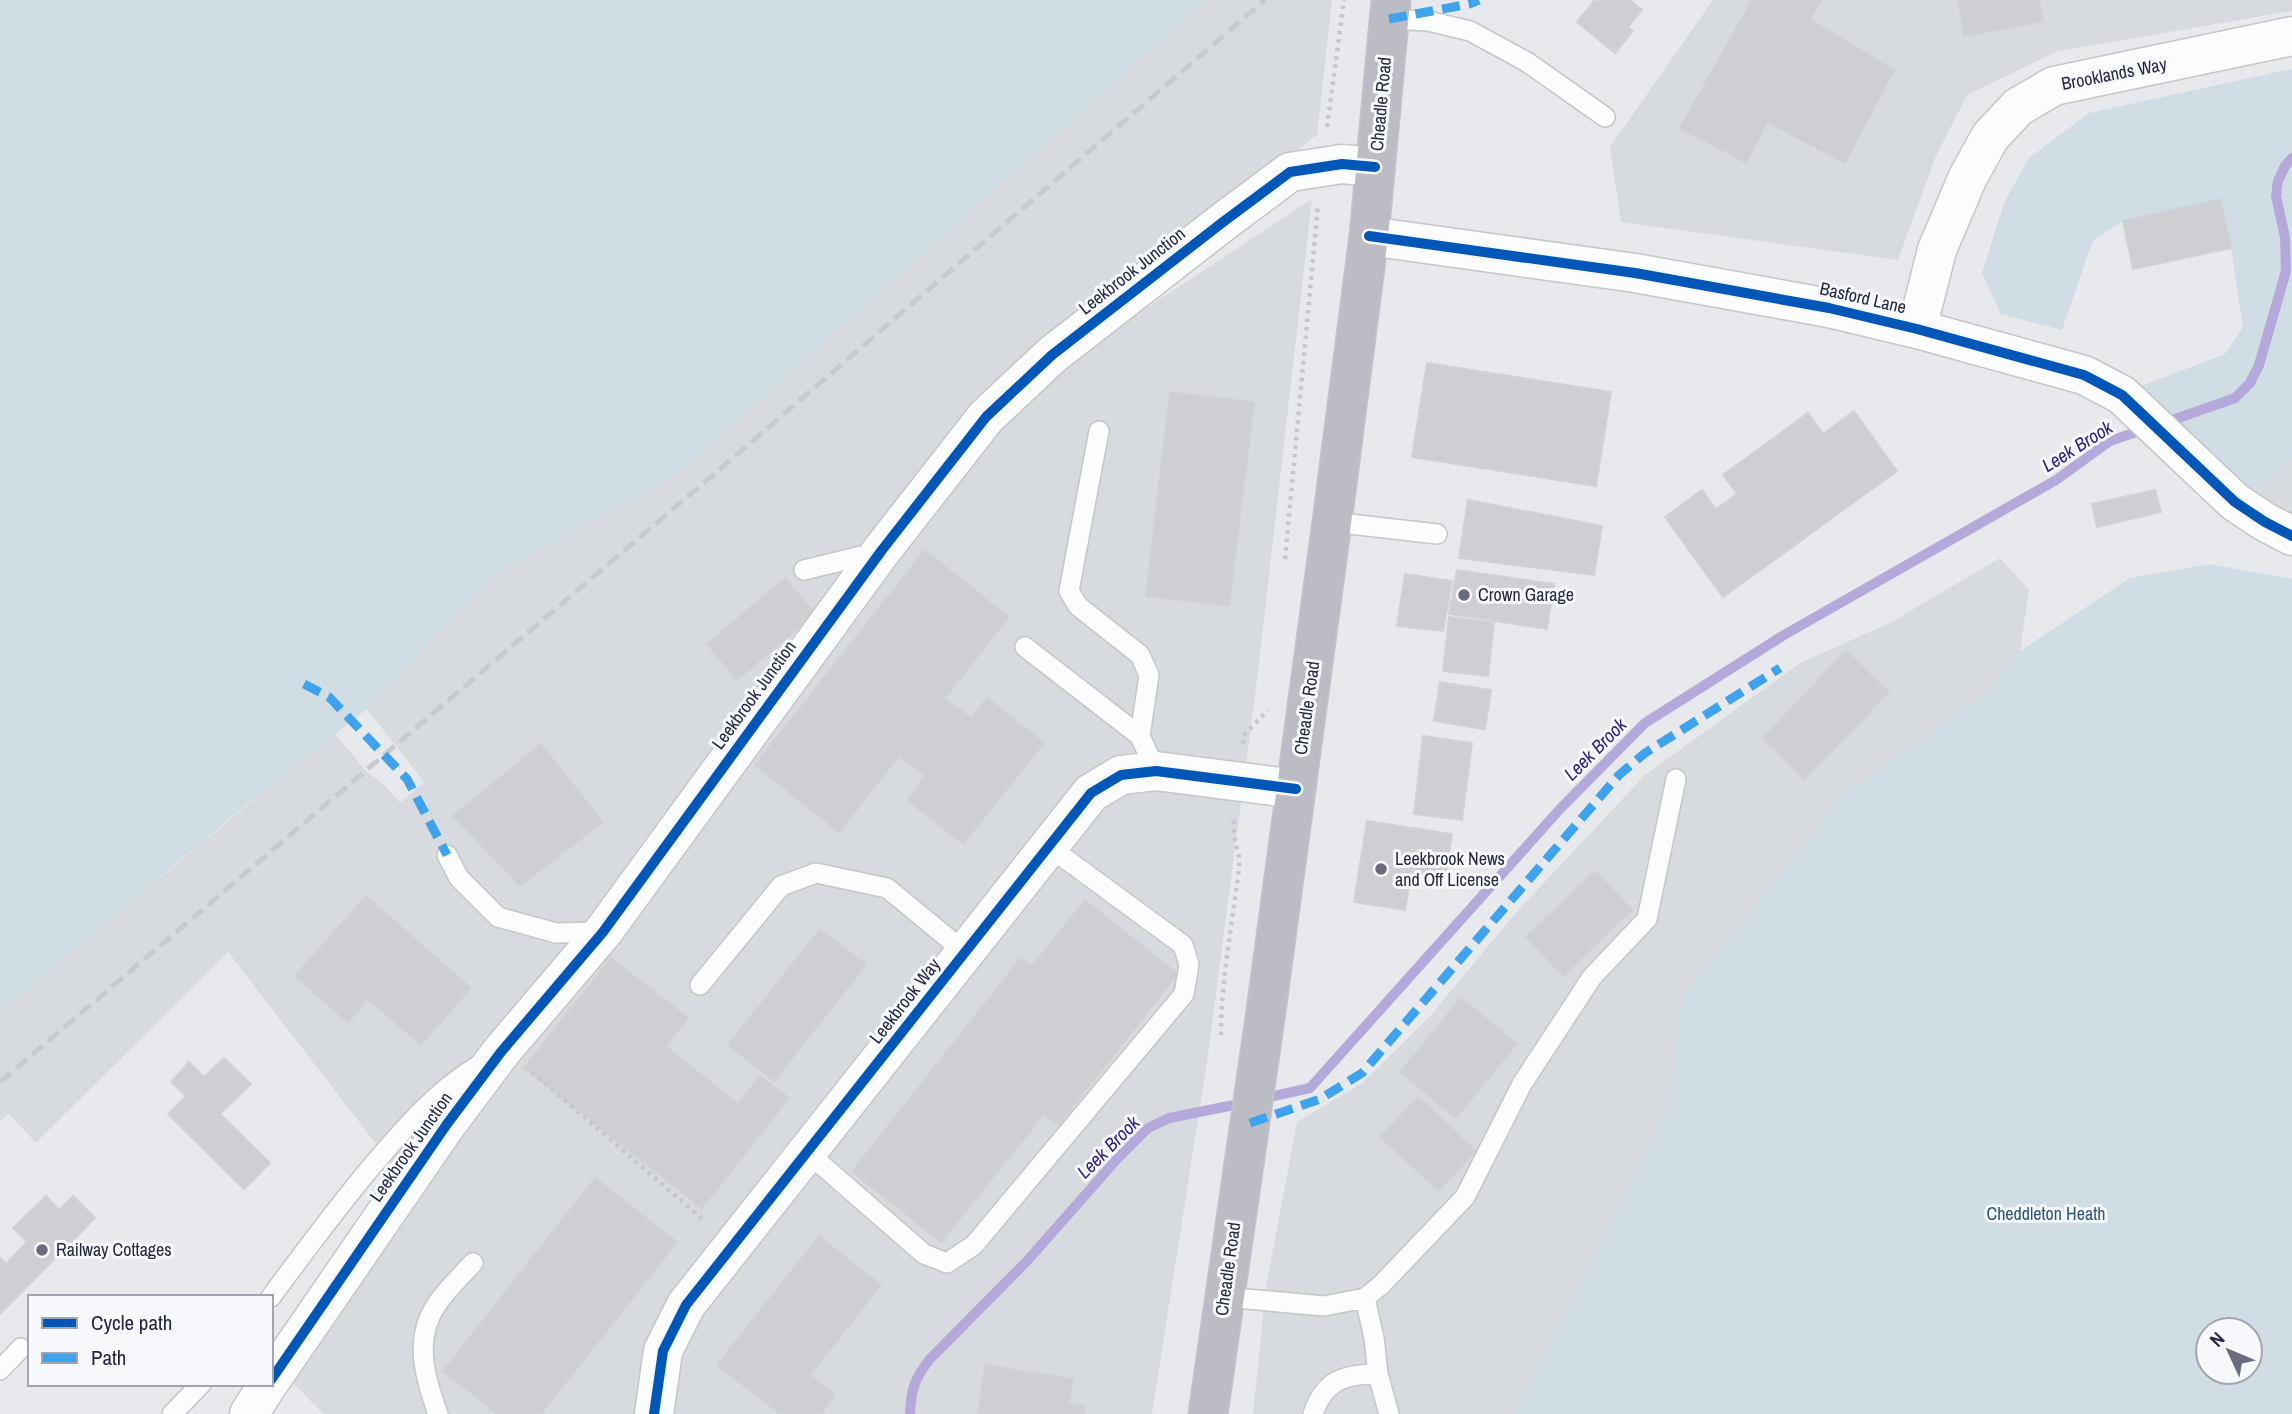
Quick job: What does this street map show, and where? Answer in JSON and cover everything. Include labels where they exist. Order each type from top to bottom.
[{"type":"highway","name":"Cheadle Road","points":[[1208,1414],[1332,522],[1369,236],[1390,9]]},
{"type":"street","name":"Brooklands Way","points":[[1917,329],[1937,250],[1967,179],[1990,137],[2018,107],[2054,86],[2292,36]]},
{"type":"street","name":"Leekbrook Junction","points":[[273,1378],[447,1124],[503,1050],[603,932],[882,550],[986,417],[1052,355],[1290,172],[1342,164],[1375,167]]},
{"type":"street","name":"Basford Lane","points":[[1369,236],[1635,273],[1829,308],[2084,375],[2122,395],[2235,502],[2292,536]]},
{"type":"street","name":"Leekbrook Way","points":[[654,1414],[663,1351],[686,1305],[1091,793],[1121,775],[1156,771],[1296,789]]},
{"type":"street","name":"Leekbrook Junction","points":[[248,1414],[267,1386]]},
{"type":"lane","points":[[1390,9],[1470,31],[1527,62],[1605,117]]},
{"type":"lane","points":[[1099,431],[1069,591],[1079,606],[1140,655],[1149,675],[1140,736]]},
{"type":"lane","points":[[1332,522],[1437,534]]},
{"type":"lane","points":[[804,570],[882,550]]},
{"type":"lane","points":[[1025,647],[1140,736],[1156,771]]},
{"type":"lane","points":[[1224,1297],[1324,1306],[1365,1298],[1381,1285],[1465,1197],[1522,1084],[1592,977],[1647,919],[1676,779]]},
{"type":"lane","points":[[807,1153],[924,1254],[947,1263],[974,1245],[1184,994],[1189,965],[1183,945],[1048,846]]},
{"type":"lane","points":[[447,855],[459,878],[498,917],[556,933],[603,932]]},
{"type":"lane","points":[[700,985],[781,886],[816,873],[887,888],[966,953]]},
{"type":"lane","points":[[272,1295],[339,1206],[395,1139],[435,1097],[503,1050]]},
{"type":"lane","points":[[438,1414],[428,1388],[422,1352],[425,1326],[436,1304],[473,1263]]},
{"type":"lane","points":[[1365,1298],[1374,1338],[1378,1374],[1389,1414]]},
{"type":"lane","points":[[0,1370],[21,1348]]},
{"type":"lane","points":[[1313,1414],[1321,1395],[1336,1381],[1356,1374],[1378,1374]]},
{"type":"lane","points":[[172,1414],[199,1386]]},
{"type":"path","points":[[1284,567],[1322,167],[1344,0]]},
{"type":"path","points":[[1221,1048],[1221,993],[1240,862],[1232,833],[1245,734],[1270,707]]},
{"type":"path","points":[[503,1050],[733,1245]]},
{"type":"shaded area","points":[[1123,0],[1332,0],[1317,135],[1198,224],[1013,396],[1312,199],[1257,680],[1208,1055],[1152,1414],[323,1414],[273,1362],[273,1357],[397,1171],[228,952],[36,1143],[9,1114],[0,1121],[0,1011],[334,733],[366,771],[400,803],[424,782],[367,709],[703,352]]},
{"type":"shaded area","points":[[1713,0],[2292,0],[2292,11],[2058,51],[1967,95],[1935,158],[1898,260],[1621,222],[1610,147]]},
{"type":"shaded area","points":[[2292,458],[2292,514],[2253,491]]},
{"type":"shaded area","points":[[2000,558],[2029,590],[2020,651],[1983,696],[1841,796],[1682,998],[1670,1103],[1516,1414],[1253,1414],[1266,1287],[1297,1122],[1361,1084],[1431,1015],[1514,915],[1645,775],[1800,663],[1890,623]]},
{"type":"green space","points":[[0,0],[1206,0],[678,473],[494,574],[367,709],[246,805],[0,1011]]},
{"type":"green space","points":[[2292,69],[2292,458],[2253,491],[2139,387],[2225,354],[2243,327],[2231,248],[2220,199],[2123,221],[2093,240],[2062,330],[2001,314],[1982,273],[2004,203],[2029,158],[2089,113]]},
{"type":"green space","name":"Cheddleton Heath","points":[[2209,564],[2292,579],[2292,1414],[1516,1414],[1670,1103],[1682,998],[1841,796],[1983,696],[2020,651],[2130,578]]},
{"type":"building","points":[[1595,0],[1630,0],[1642,10],[1628,27],[1633,31],[1615,53],[1577,22]]},
{"type":"building","points":[[1752,0],[1821,0],[1810,19],[1894,70],[1845,163],[1767,122],[1746,163],[1680,128]]},
{"type":"building","points":[[1958,0],[2039,0],[2043,21],[1964,36]]},
{"type":"building","points":[[2220,199],[2231,248],[2133,269],[2123,221]]},
{"type":"building","points":[[1427,363],[1611,392],[1596,486],[1412,457]]},
{"type":"building","points":[[1170,392],[1254,402],[1229,606],[1146,596]]},
{"type":"building","points":[[1854,411],[1897,471],[1723,597],[1665,517],[1702,490],[1716,509],[1737,494],[1723,475],[1808,413],[1823,434]]},
{"type":"building","points":[[2155,490],[2161,512],[2097,527],[2092,504]]},
{"type":"building","points":[[1468,500],[1602,526],[1594,575],[1459,558]]},
{"type":"building","points":[[925,550],[1009,617],[945,698],[971,718],[987,698],[1044,743],[963,844],[907,800],[925,776],[899,756],[839,832],[755,765]]},
{"type":"building","points":[[1457,570],[1554,584],[1547,629],[1449,614]]},
{"type":"building","points":[[1405,574],[1452,581],[1443,631],[1397,626]]},
{"type":"building","points":[[785,578],[815,614],[737,680],[707,644]]},
{"type":"building","points":[[1449,617],[1494,623],[1488,676],[1443,671]]},
{"type":"building","points":[[1846,651],[1889,692],[1805,779],[1763,738]]},
{"type":"building","points":[[1440,682],[1491,690],[1485,729],[1434,721]]},
{"type":"building","points":[[1423,736],[1472,743],[1462,820],[1414,814]]},
{"type":"building","points":[[541,744],[603,822],[520,886],[453,816]]},
{"type":"building","points":[[1367,821],[1452,834],[1445,878],[1411,873],[1405,910],[1354,902]]},
{"type":"building","points":[[1595,871],[1632,910],[1563,976],[1526,937]]},
{"type":"building","points":[[366,896],[471,988],[421,1045],[368,999],[348,1023],[295,976]]},
{"type":"building","points":[[1085,900],[1178,974],[1058,1125],[1044,1114],[941,1242],[852,1171],[1021,958],[1032,966]]},
{"type":"building","points":[[820,929],[866,965],[774,1081],[728,1045]]},
{"type":"building","points":[[611,958],[688,1018],[666,1046],[738,1104],[760,1076],[789,1098],[702,1208],[524,1068]]},
{"type":"building","points":[[1461,998],[1517,1044],[1456,1118],[1400,1072]]},
{"type":"building","points":[[224,1058],[251,1084],[220,1114],[270,1163],[244,1189],[168,1114],[186,1096],[171,1082],[189,1062],[204,1077]]},
{"type":"building","points":[[1418,1097],[1476,1151],[1439,1191],[1380,1137]]},
{"type":"building","points":[[595,1178],[677,1242],[541,1414],[498,1414],[443,1371]]},
{"type":"building","name":"Railway Cottages","points":[[46,1196],[59,1210],[73,1196],[95,1218],[0,1314],[0,1258],[6,1264],[27,1242],[13,1228]]},
{"type":"building","points":[[819,1236],[881,1285],[810,1375],[835,1395],[821,1414],[780,1414],[717,1365]]},
{"type":"building","points":[[985,1365],[1073,1379],[1069,1403],[1085,1406],[1084,1414],[978,1414]]},
{"type":"waterway","name":"Leek Brook","points":[[2164,423],[2235,398],[2250,383],[2259,365],[2286,271],[2285,237],[2276,196],[2278,181],[2292,158]]},
{"type":"waterway","name":"Leek Brook","points":[[1260,1099],[1310,1088],[1560,809],[1645,723],[1784,635],[2056,480],[2110,441],[2145,429]]},
{"type":"waterway","name":"Leek Brook","points":[[910,1414],[914,1386],[929,1360],[1027,1261],[1148,1128],[1169,1118],[1244,1103]]},
{"type":"railway","points":[[0,1082],[713,475],[1265,0]]},
{"type":"marked path","points":[[1389,19],[1479,0]]},
{"type":"marked path","points":[[1250,1123],[1320,1099],[1362,1073],[1619,775],[1645,753],[1780,668]]},
{"type":"marked path","points":[[304,684],[329,697],[407,779],[447,855]]},
{"type":"cycle path","points":[[273,1377],[447,1124],[501,1052],[603,932],[882,550],[986,417],[1052,355],[1290,172],[1342,164],[1375,167]]},
{"type":"cycle path","points":[[1369,236],[1635,273],[1829,308],[2084,375],[2122,395],[2235,502],[2292,536]]},
{"type":"cycle path","points":[[654,1414],[663,1351],[686,1305],[1091,793],[1121,775],[1156,771],[1296,789]]},
{"type":"place","name":"Crown Garage","points":[[1464,595]]},
{"type":"place","name":"Leekbrook News and Off License","points":[[1381,869]]},
{"type":"place","name":"Railway Cottages","points":[[42,1250]]}]
